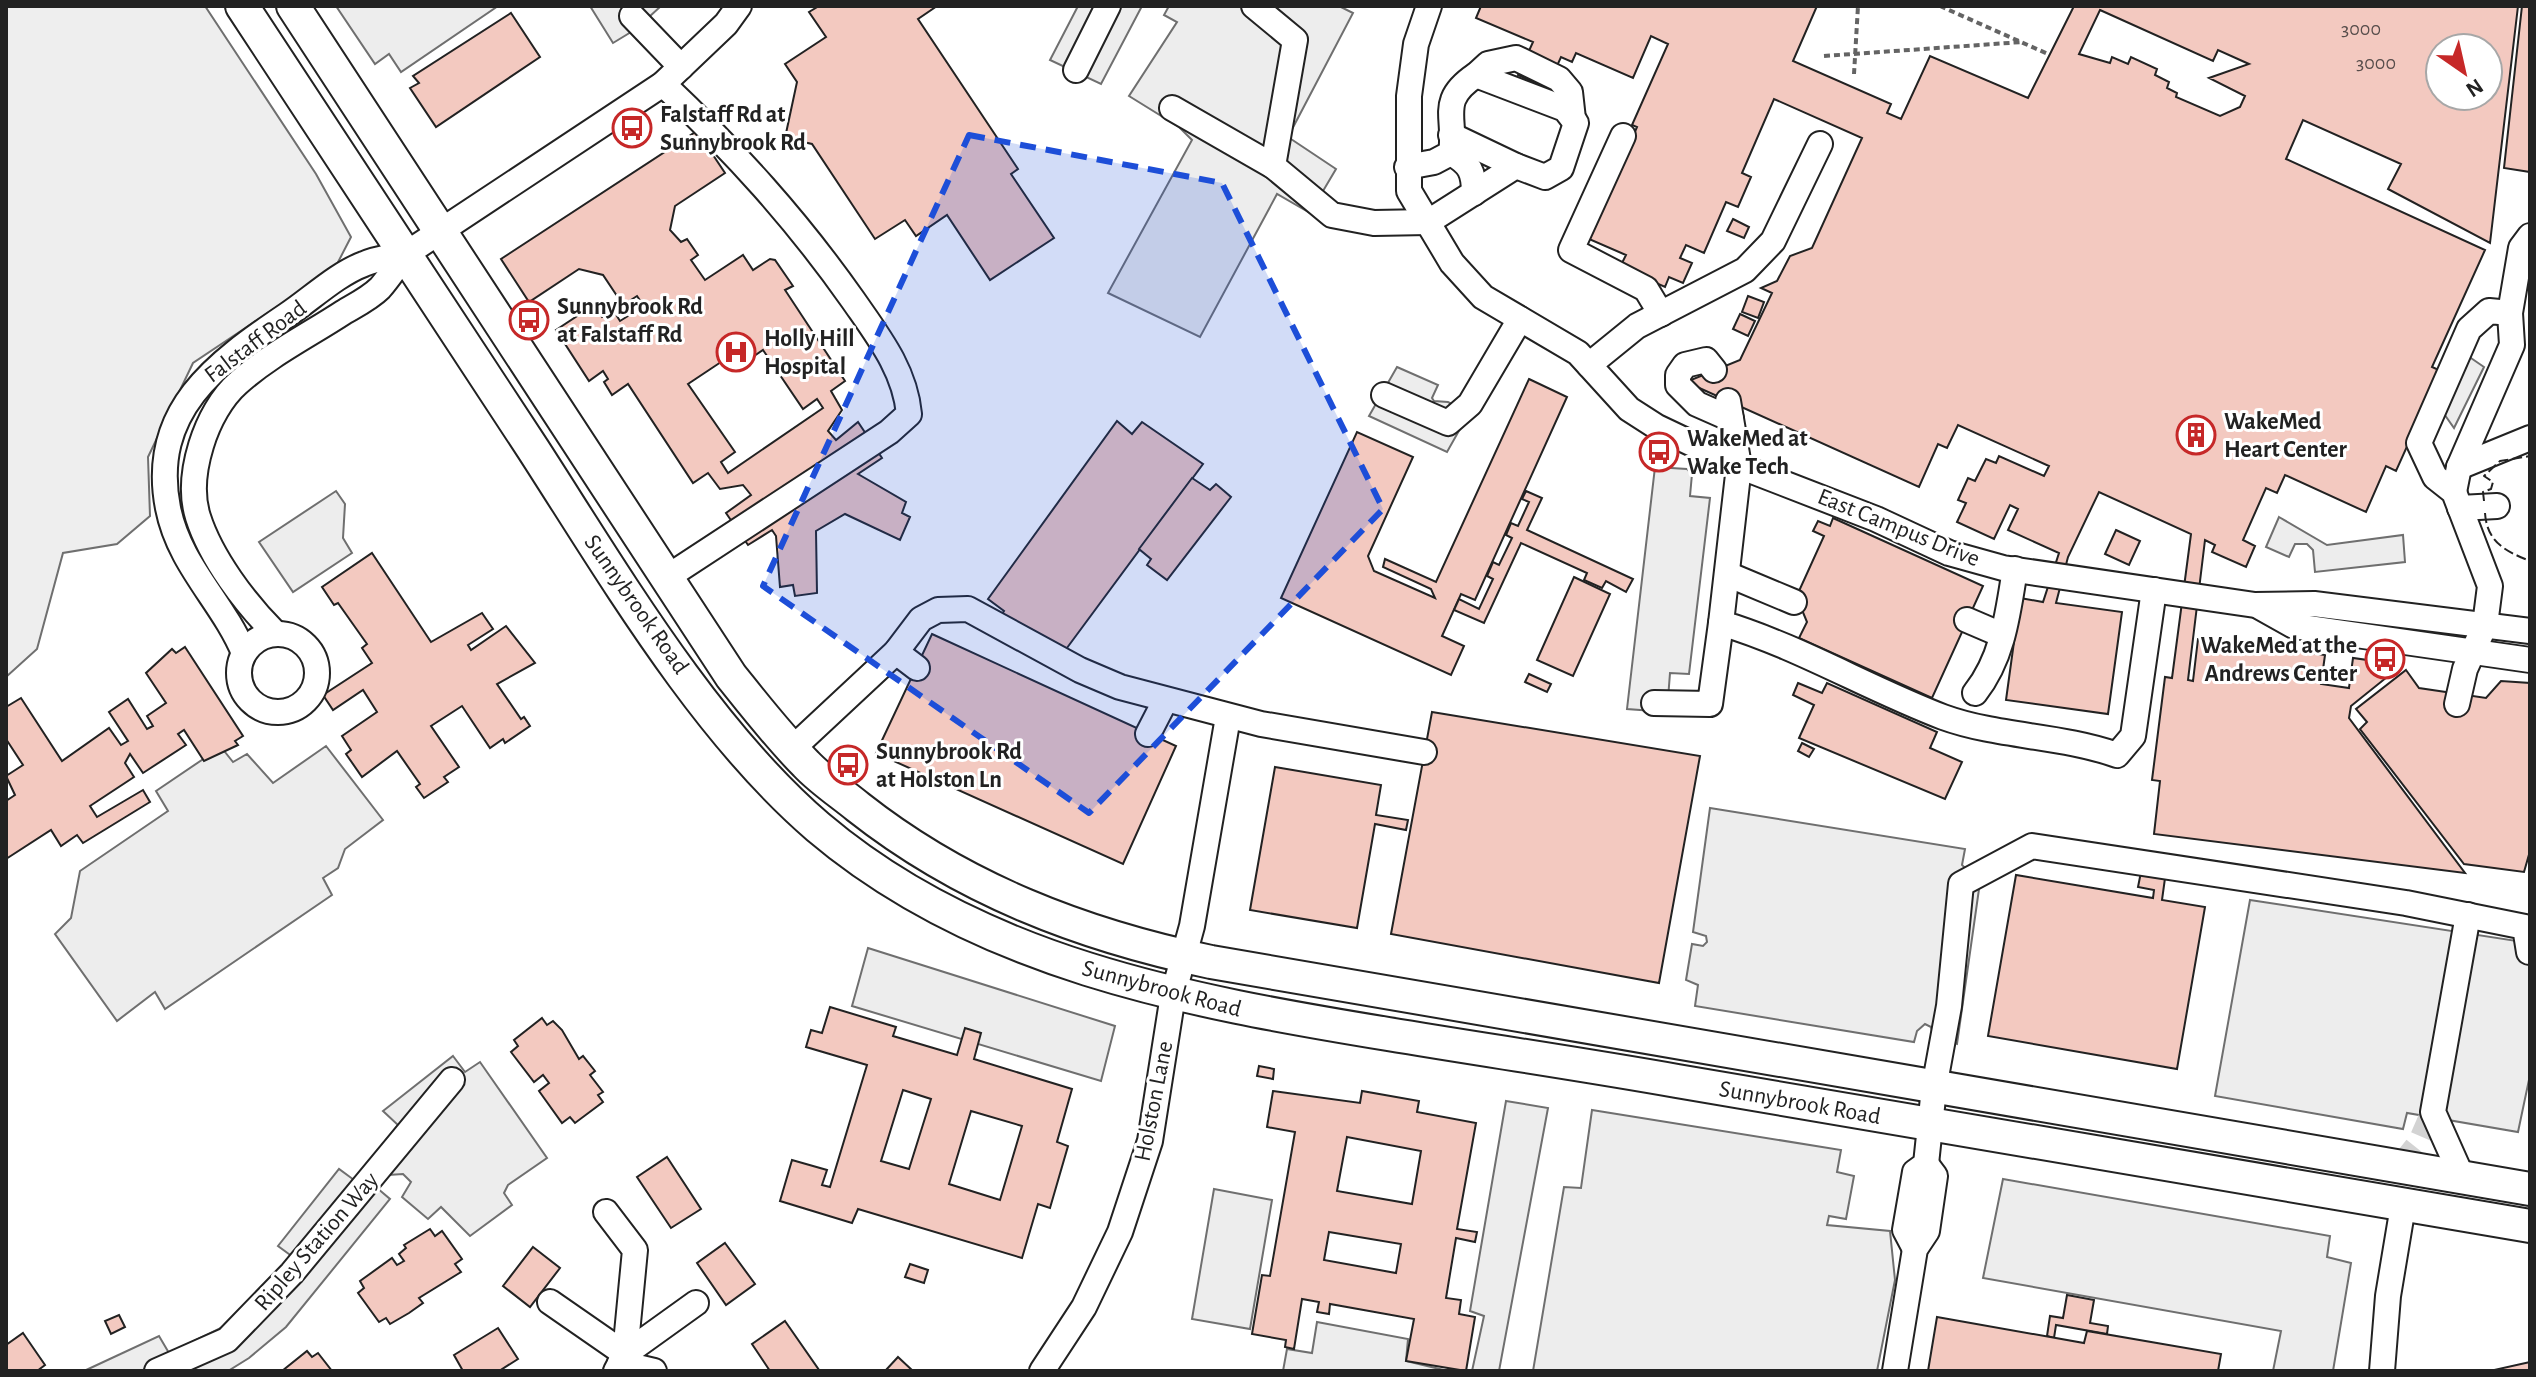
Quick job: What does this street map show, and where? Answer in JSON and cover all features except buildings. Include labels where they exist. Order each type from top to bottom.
[{"type":"main road","name":"Sunnybrook Road","points":[[242,6],[639,609],[735,742],[772,785],[824,832],[911,893],[1011,945],[1173,995],[1274,1016],[1615,1070],[2530,1226]]},
{"type":"main road","name":"Sunnybrook Road","points":[[293,6],[731,676],[807,766],[873,819],[959,875],[1082,929],[1136,947],[1679,1044],[2530,1189]]},
{"type":"main road","points":[[1615,1070],[1628,1053],[1679,1044]]},
{"type":"street","name":"Falstaff Road","points":[[406,254],[379,289],[237,384],[218,408],[201,441],[196,476],[197,515],[221,561],[260,618],[275,633],[301,640],[316,662],[315,688],[296,708],[266,710],[248,698],[239,676],[244,653],[235,632],[184,556],[168,509],[164,466],[175,423],[197,384],[233,351],[363,264],[406,254],[663,84],[739,6]]},
{"type":"street","points":[[1076,70],[1108,6]]},
{"type":"street","points":[[1254,6],[1295,40],[1273,166]]},
{"type":"street","name":"East Campus Drive","points":[[1429,6],[1416,44],[1409,96],[1409,191],[1452,263],[1483,297],[1578,353],[1629,409],[1739,466],[1876,519],[1949,553],[2015,569],[2255,605],[2314,604],[2530,631]]},
{"type":"street","points":[[632,16],[681,67]]},
{"type":"street","points":[[1451,144],[1545,177],[1561,168],[1576,123],[1565,109],[1476,75],[1462,84],[1452,99],[1448,122],[1451,144],[1474,174],[1474,193]]},
{"type":"street","points":[[663,84],[761,180],[825,261],[881,341],[906,386],[909,414],[889,432],[666,578]]},
{"type":"street","points":[[1172,108],[1273,166],[1332,215],[1374,223],[1428,222],[1516,166]]},
{"type":"street","points":[[1623,136],[1571,250],[1646,289],[1661,314]]},
{"type":"street","points":[[1407,167],[1434,162],[1451,144]]},
{"type":"street","points":[[1589,365],[1637,326],[1745,270],[1773,241],[1820,144]]},
{"type":"street","points":[[2457,500],[2459,467],[2512,345],[2510,313],[2521,248],[2530,236]]},
{"type":"street","points":[[2457,704],[2472,652],[2485,625],[2490,586],[2457,500],[2435,477],[2419,443],[2469,329],[2489,311],[2510,313]]},
{"type":"street","points":[[1384,395],[1448,423],[1470,404],[1520,319]]},
{"type":"street","points":[[1654,703],[1710,704],[1739,466],[1730,410],[1697,404],[1678,385],[1678,375],[1685,365],[1706,360],[1714,370]]},
{"type":"street","points":[[2459,467],[2530,438]]},
{"type":"street","points":[[2457,500],[2497,506]]},
{"type":"street","points":[[1975,693],[1989,676],[2004,627],[2015,569]]},
{"type":"street","points":[[1727,574],[1794,602]]},
{"type":"street","points":[[1721,623],[1764,636],[1945,718],[2090,745],[2117,755],[2133,736],[2154,590]]},
{"type":"street","name":"East Campus Drive","points":[[2255,605],[2294,626],[2530,660]]},
{"type":"street","points":[[792,749],[896,652],[921,619],[938,610],[968,609],[1080,670],[1165,701],[1228,717],[1424,752]]},
{"type":"street","points":[[1971,612],[2004,627]]},
{"type":"street","points":[[244,653],[263,636],[275,633]]},
{"type":"street","points":[[896,652],[917,668]]},
{"type":"street","points":[[1148,734],[1165,701]]},
{"type":"street","name":"Holston Lane","points":[[1042,1371],[1084,1307],[1120,1232],[1150,1141],[1173,995],[1192,926],[1228,717]]},
{"type":"street","points":[[1895,1371],[1915,1249],[1905,1230],[1915,1172],[1926,1164],[1933,1126],[1934,1088],[1949,1006],[1961,884],[2032,846],[2391,900],[2525,927],[2529,952]]},
{"type":"street","points":[[2462,1177],[2433,1112],[2468,915]]},
{"type":"street","name":"Ripley Station Way","points":[[157,1371],[227,1340],[292,1273],[452,1080]]},
{"type":"street","points":[[2382,1371],[2388,1296],[2403,1206]]},
{"type":"street","points":[[606,1212],[635,1250],[621,1363]]},
{"type":"street","points":[[550,1302],[621,1363],[654,1371]]},
{"type":"street","points":[[621,1363],[696,1303]]},
{"type":"path","points":[[1854,74],[1858,6]]},
{"type":"path","points":[[1940,6],[2048,54]]},
{"type":"path","points":[[1824,56],[2022,42]]},
{"type":"highlighted area","points":[[969,135],[1222,183],[1383,509],[1089,813],[763,586]]},
{"type":"shaded area","points":[[6,6],[205,6],[316,174],[351,237],[335,268],[193,363],[148,457],[150,516],[117,544],[63,553],[37,649],[6,677]]},
{"type":"shaded area","points":[[336,6],[498,6],[401,72],[389,54],[375,64]]},
{"type":"shaded area","points":[[590,6],[661,6],[636,29],[613,43]]},
{"type":"shaded area","points":[[1078,6],[1142,6],[1101,84],[1050,60]]},
{"type":"shaded area","points":[[1169,6],[1339,6],[1353,13],[1288,137],[1336,169],[1310,213],[1277,194],[1200,337],[1108,293],[1192,140],[1179,127],[1129,96],[1177,22],[1164,15]]},
{"type":"shaded area","points":[[2468,356],[2484,367],[2454,428],[2442,411]]},
{"type":"shaded area","points":[[1397,367],[1438,385],[1432,398],[1434,401],[1448,402],[1469,413],[1447,452],[1369,416]]},
{"type":"shaded area","points":[[1655,467],[1687,469],[1692,474],[1690,496],[1710,498],[1689,674],[1670,673],[1667,712],[1627,709]]},
{"type":"shaded area","points":[[336,491],[345,504],[343,538],[352,553],[293,592],[259,542]]},
{"type":"shaded area","points":[[2279,517],[2327,545],[2403,535],[2405,562],[2315,572],[2313,550],[2307,544],[2295,544],[2289,557],[2266,547]]},
{"type":"shaded area","points":[[326,746],[383,820],[345,849],[338,868],[323,878],[332,895],[165,1009],[155,992],[117,1021],[55,934],[71,918],[80,871],[168,811],[156,791],[221,747],[233,762],[247,754],[273,783]]},
{"type":"shaded area","points":[[1710,808],[1965,849],[1962,865],[1980,882],[1957,1044],[1933,1035],[1931,1027],[1925,1024],[1917,1031],[1914,1042],[1695,1006],[1698,985],[1686,980],[1692,944],[1703,946],[1707,942],[1706,936],[1693,932]]},
{"type":"shaded area","points":[[2250,900],[2530,943],[2530,1075],[2518,1132],[2407,1113],[2403,1129],[2215,1096]]},
{"type":"shaded area","points":[[868,948],[1115,1026],[1101,1081],[852,1006]]},
{"type":"shaded area","points":[[453,1056],[465,1072],[480,1062],[547,1158],[508,1185],[504,1193],[512,1205],[470,1236],[441,1207],[428,1219],[402,1197],[411,1182],[403,1174],[388,1175],[377,1188],[390,1199],[286,1327],[249,1358],[228,1371],[84,1371],[159,1336],[169,1353],[221,1328],[293,1257],[278,1246],[339,1169],[354,1180],[398,1125],[383,1111]]},
{"type":"shaded area","points":[[1506,1101],[1548,1108],[1499,1371],[1472,1371],[1484,1316],[1470,1311]]},
{"type":"shaded area","points":[[1592,1110],[1841,1150],[1837,1172],[1854,1176],[1846,1219],[1829,1216],[1827,1225],[1890,1231],[1895,1280],[1877,1371],[1533,1371],[1564,1187],[1581,1188]]},
{"type":"shaded area","points":[[2003,1179],[2330,1236],[2327,1257],[2351,1263],[2333,1371],[2273,1371],[2281,1331],[1983,1278]]},
{"type":"shaded area","points":[[1214,1189],[1272,1200],[1250,1329],[1192,1319]]},
{"type":"shaded area","points":[[1317,1322],[1408,1339],[1406,1361],[1448,1371],[1283,1371],[1287,1349],[1312,1353]]},
{"type":"tunnel","points":[[2401,1166],[2420,1142],[2433,1112]]},
{"type":"fence","points":[[2484,501],[2483,492],[2491,489],[2493,482],[2484,476],[2500,461],[2530,456]]},
{"type":"fence","points":[[2485,513],[2489,531],[2499,544],[2530,561]]},
{"type":"place","name":"Falstaff Rd at Sunnybrook Rd","points":[[632,128]]},
{"type":"place","name":"Sunnybrook Rd at Falstaff Rd","points":[[529,320]]},
{"type":"place","name":"Holly Hill Hospital","points":[[736,352]]},
{"type":"place","name":"WakeMed Heart Center","points":[[2196,435]]},
{"type":"place","name":"WakeMed at Wake Tech","points":[[1659,452]]},
{"type":"place","name":"WakeMed at the Andrews Center","points":[[2385,659]]},
{"type":"place","name":"Sunnybrook Rd at Holston Ln","points":[[848,765]]}]
